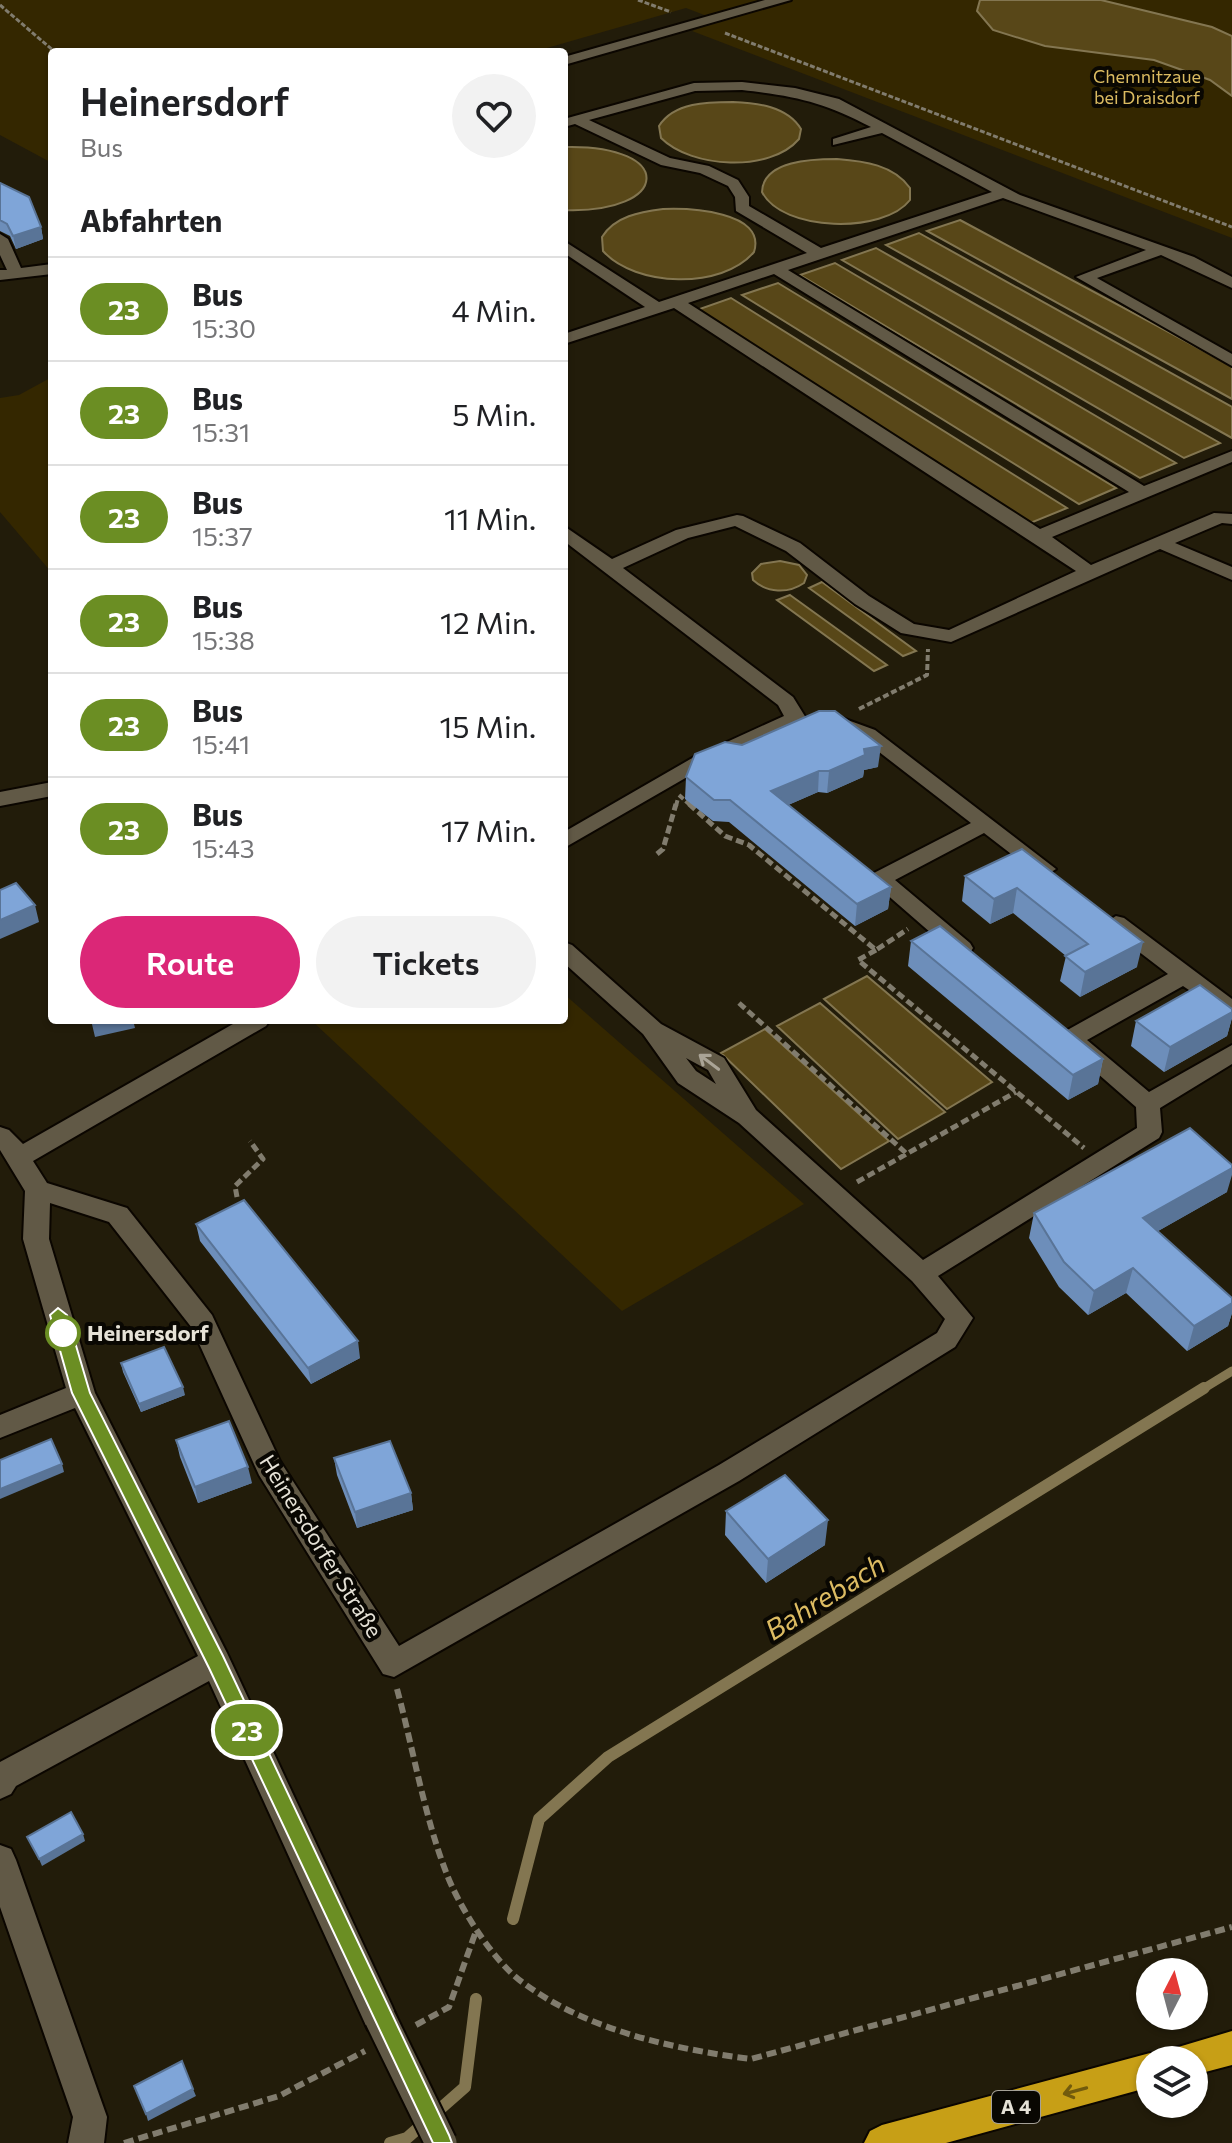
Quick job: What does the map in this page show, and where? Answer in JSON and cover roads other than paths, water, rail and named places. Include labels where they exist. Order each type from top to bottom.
[{"type":"highway","points":[[1208,2054],[1232,2048]]},
{"type":"highway","name":"A 4","points":[[882,2143],[1136,2074]]},
{"type":"street","points":[[568,60],[696,22],[785,0]]},
{"type":"street","points":[[571,122],[694,87],[742,86],[795,92],[834,102],[1005,192],[1161,250],[1232,283]]},
{"type":"street","points":[[571,122],[627,141],[666,162],[704,169],[733,183],[742,197],[741,208],[820,254]]},
{"type":"street","points":[[838,142],[884,128]]},
{"type":"street","points":[[568,338],[1005,192]]},
{"type":"street","points":[[0,239],[7,273],[48,269]]},
{"type":"street","points":[[568,249],[657,308]]},
{"type":"street","points":[[1161,250],[1084,277],[1232,361]]},
{"type":"street","points":[[776,269],[1142,493]]},
{"type":"street","points":[[676,302],[1039,536],[1091,573]]},
{"type":"street","points":[[1039,536],[1232,456]]},
{"type":"street","points":[[610,567],[682,534],[737,520],[793,547],[862,600],[908,629],[951,636],[1050,589],[1220,517],[1232,519]]},
{"type":"street","points":[[568,535],[786,701],[796,718]]},
{"type":"street","points":[[1161,543],[1217,571],[1232,574]]},
{"type":"street","points":[[568,839],[686,770],[796,718],[836,721],[868,734],[1060,880]]},
{"type":"street","points":[[0,799],[48,790]]},
{"type":"street","points":[[974,958],[880,879],[985,824]]},
{"type":"street","points":[[1097,909],[1232,1011]]},
{"type":"street","points":[[568,954],[651,1028],[687,1077],[748,1117],[921,1274],[1150,1132],[1148,1104],[1064,1034],[1184,975]]},
{"type":"street","points":[[19,1158],[251,1024]]},
{"type":"street","points":[[1148,1104],[1232,1053]]},
{"type":"street","points":[[0,1136],[19,1158],[38,1190],[36,1239],[81,1393],[216,1662],[441,2143]]},
{"type":"street","name":"Heinersdorfer Straße","points":[[38,1190],[118,1215],[203,1322],[269,1467],[394,1664],[729,1473],[946,1340],[960,1318],[921,1274]]},
{"type":"street","points":[[0,1427],[81,1393]]},
{"type":"street","points":[[0,1784],[5,1776],[216,1662]]},
{"type":"street","points":[[0,1860],[90,2117],[86,2143]]},
{"type":"waterway","name":"Bahrebach","points":[[1201,1390],[1232,1371]]},
{"type":"waterway","name":"Bahrebach","points":[[513,1919],[539,1819],[608,1757],[1204,1388]]},
{"type":"waterway","name":"Bahrebach","points":[[390,2143],[407,2138],[465,2087],[476,1999]]},
{"type":"place","name":"Heinersdorf","points":[[63,1333]]},
{"type":"park label","name":"Chemnitzaue bei Draisdorf","points":[[1147,87]]}]
